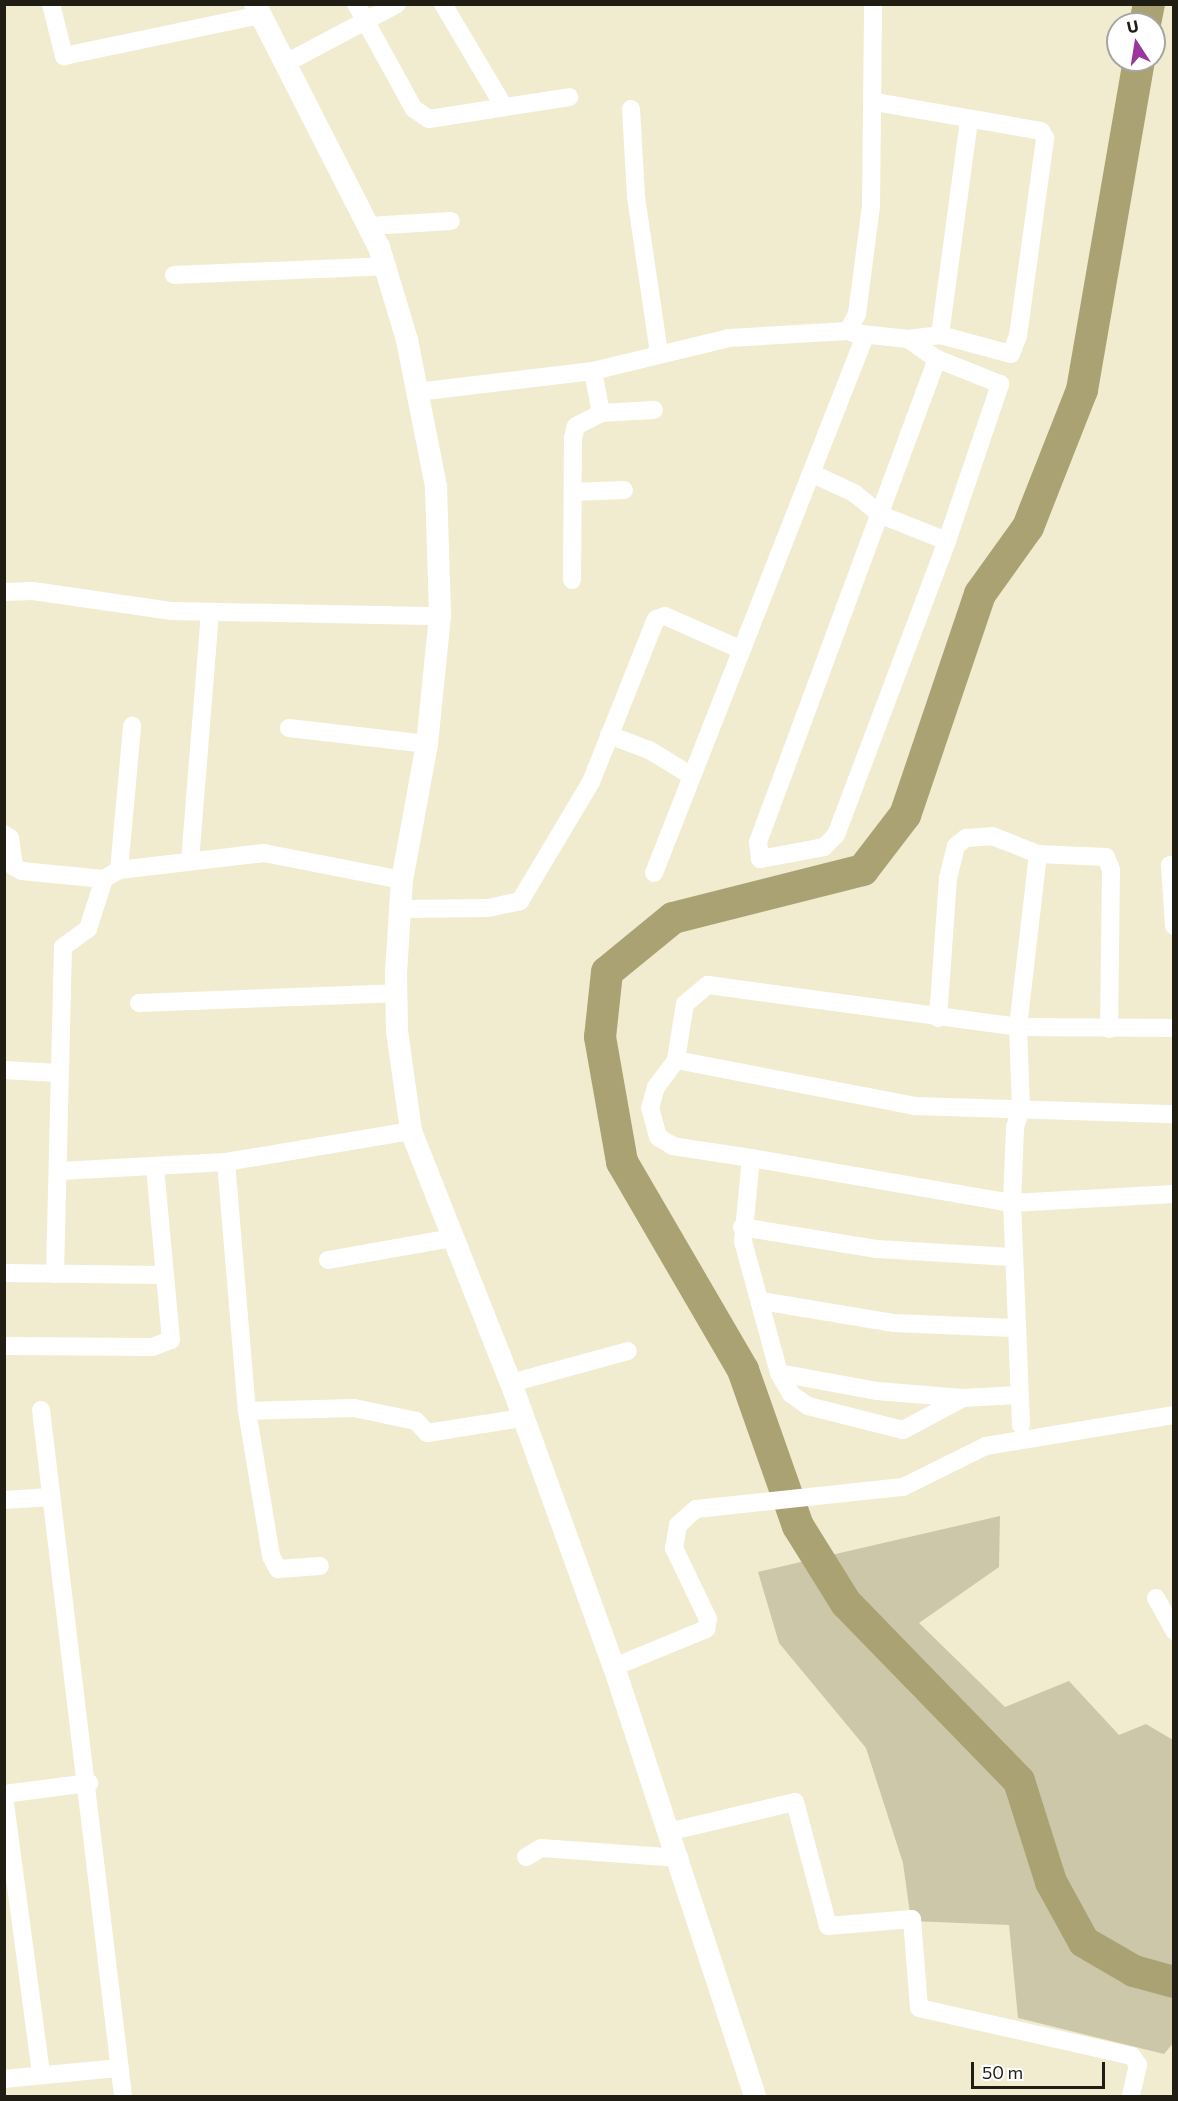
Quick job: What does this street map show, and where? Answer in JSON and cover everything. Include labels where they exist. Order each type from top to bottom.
[{"type":"street","points":[[51,4],[64,56],[258,10],[288,62],[369,226],[385,266],[417,392],[436,486],[440,616],[427,744],[402,880],[400,909],[396,993],[411,1131],[512,1383],[522,1418],[614,1667],[672,1831],[755,2097]]},
{"type":"street","points":[[356,4],[421,114],[429,119],[503,105],[569,97]]},
{"type":"street","points":[[288,62],[397,4]]},
{"type":"street","points":[[443,4],[503,105]]},
{"type":"street","points":[[654,873],[813,474],[857,334],[857,314],[871,206],[875,102],[873,4]]},
{"type":"street","points":[[875,102],[969,121],[1041,131],[1045,138],[1018,336],[947,541],[836,835],[824,847],[760,859],[758,842],[937,359]]},
{"type":"street","points":[[631,109],[636,197],[659,352]]},
{"type":"street","points":[[940,335],[969,121]]},
{"type":"street","points":[[369,226],[451,221]]},
{"type":"street","points":[[174,275],[385,266]]},
{"type":"street","points":[[417,392],[593,371],[659,352],[729,338],[857,334],[909,339],[940,335],[1011,354]]},
{"type":"street","points":[[909,339],[937,359],[1000,384]]},
{"type":"street","points":[[593,371],[601,412]]},
{"type":"street","points":[[572,580],[576,426],[601,412],[654,410]]},
{"type":"street","points":[[813,474],[854,493],[881,515],[947,541]]},
{"type":"street","points":[[573,492],[624,490]]},
{"type":"street","points":[[4,592],[210,612],[440,616]]},
{"type":"street","points":[[190,861],[210,612]]},
{"type":"street","points":[[400,909],[488,908],[520,901],[591,782],[656,619],[665,616],[742,650]]},
{"type":"street","points":[[55,1274],[60,1171],[58,1072],[63,947],[88,929],[112,875],[132,726]]},
{"type":"street","points":[[290,728],[427,744]]},
{"type":"street","points":[[609,735],[649,750],[692,776]]},
{"type":"street","points":[[4,834],[17,870],[112,875],[190,861],[264,854],[402,880]]},
{"type":"street","points":[[938,1018],[948,878],[956,846],[966,838],[992,836],[1038,854],[1101,856],[1110,864],[1108,1029]]},
{"type":"street","points":[[1021,1425],[1011,1257],[1012,1203],[1015,1127],[1021,1108],[1018,1027],[1038,854]]},
{"type":"street","points":[[1170,865],[1173,926]]},
{"type":"street","points":[[1173,1028],[1018,1027],[938,1018],[708,985],[685,1004],[676,1060],[656,1087],[650,1108],[658,1137],[673,1146],[1012,1203],[1173,1194]]},
{"type":"street","points":[[139,1003],[396,993]]},
{"type":"street","points":[[676,1060],[915,1106],[1173,1114]]},
{"type":"street","points":[[4,1070],[58,1072]]},
{"type":"street","points":[[60,1171],[155,1168],[226,1162],[411,1131]]},
{"type":"street","points":[[751,1158],[742,1227],[779,1373],[791,1394],[808,1406],[903,1430],[963,1398]]},
{"type":"street","points":[[226,1162],[248,1411],[274,1565],[320,1566]]},
{"type":"street","points":[[4,1346],[167,1344],[172,1331],[163,1275],[155,1168]]},
{"type":"street","points":[[742,1227],[877,1249],[1011,1257]]},
{"type":"street","points":[[328,1260],[453,1238]]},
{"type":"street","points":[[4,1273],[163,1275]]},
{"type":"street","points":[[761,1301],[894,1323],[1014,1328]]},
{"type":"street","points":[[512,1383],[628,1351]]},
{"type":"street","points":[[779,1373],[877,1391],[963,1398],[1018,1395]]},
{"type":"street","points":[[248,1411],[354,1408],[416,1420],[427,1433],[522,1418]]},
{"type":"street","points":[[41,1410],[89,1783],[123,2097]]},
{"type":"street","points":[[614,1667],[706,1629],[708,1618],[678,1562],[675,1534],[696,1509],[816,1492],[903,1487],[986,1446],[1173,1415]]},
{"type":"street","points":[[4,1500],[51,1497]]},
{"type":"street","points":[[1156,1598],[1173,1631]]},
{"type":"street","points":[[41,2075],[4,1795],[89,1783]]},
{"type":"street","points":[[672,1831],[795,1802],[828,1926],[912,1919],[919,2008],[1132,2056],[1138,2065],[1131,2097]]},
{"type":"street","points":[[526,1857],[541,1848],[680,1858]]},
{"type":"street","points":[[4,2079],[119,2068]]},
{"type":"shaded area","points":[[1000,1516],[999,1567],[919,1623],[1005,1707],[1069,1681],[1119,1735],[1146,1724],[1173,1740],[1174,2042],[1164,2054],[1018,2018],[1009,1925],[911,1921],[903,1863],[866,1748],[779,1643],[758,1572]]},
{"type":"waterway","points":[[1147,12],[1149,4]]},
{"type":"waterway","points":[[1137,72],[1082,390],[1028,527],[980,594],[905,815],[863,870],[673,918],[607,972],[600,1037],[622,1162],[743,1370],[798,1526],[846,1603],[1019,1781],[1051,1882],[1084,1942],[1134,1971],[1174,1982]]}]
